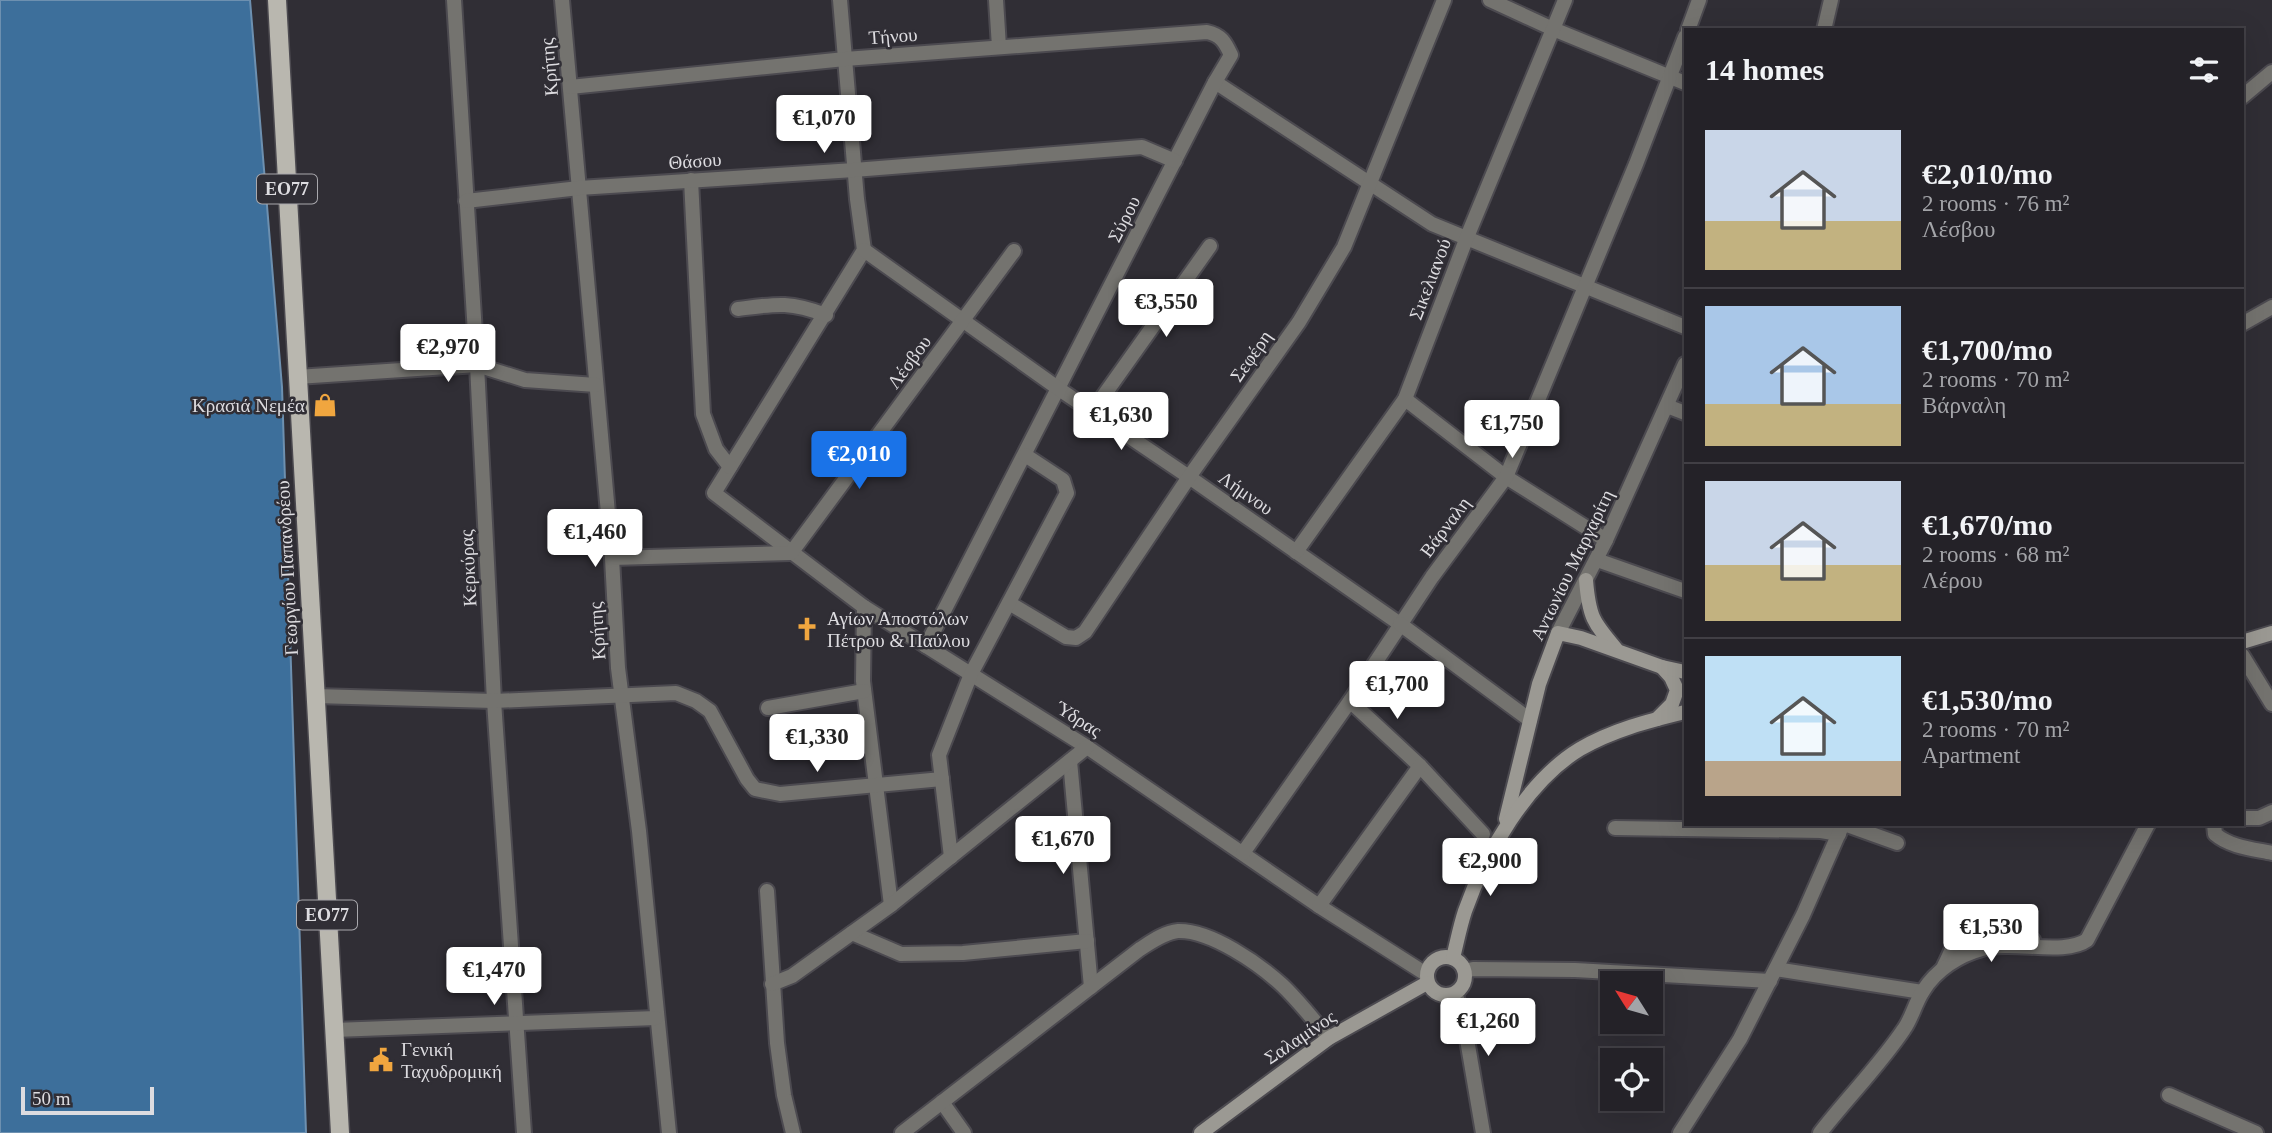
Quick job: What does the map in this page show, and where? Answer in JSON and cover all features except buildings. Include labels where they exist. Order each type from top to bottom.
[{"type":"main road","name":"Γεωργίου Παπανδρέου","points":[[277,0],[340,1133]]},
{"type":"main road","points":[[1586,580],[1589,613],[1617,650]]},
{"type":"main road","points":[[2244,641],[2272,632]]},
{"type":"main road","points":[[1558,633],[1684,672]]},
{"type":"main road","name":"Αντωνίου Μαργαρίτη","points":[[1503,830],[1539,684],[1558,633]]},
{"type":"main road","points":[[1657,719],[1672,704],[1677,690],[1662,667]]},
{"type":"main road","points":[[1453,958],[1465,912],[1503,830],[1548,773],[1578,750],[1599,739],[1636,724],[1684,712]]},
{"type":"main road","points":[[1521,764],[1534,774],[1548,773]]},
{"type":"main road","points":[[1447,956],[1462,965],[1465,971],[1464,983],[1455,993],[1436,993],[1427,979],[1430,963],[1447,956]]},
{"type":"main road","name":"Σαλαμίνος","points":[[1205,1132],[1329,1038],[1427,979]]},
{"type":"street","name":"Κερκύρας","points":[[454,0],[477,365],[494,701],[524,1133]]},
{"type":"street","name":"Κρήτης","points":[[562,0],[612,558],[618,668],[639,831],[669,1133]]},
{"type":"street","points":[[691,180],[704,414],[716,449],[730,467],[864,250],[854,170],[840,0]]},
{"type":"street","points":[[996,0],[999,47]]},
{"type":"street","name":"Σεφέρη","points":[[1009,603],[1066,637],[1073,639],[1082,635],[1269,365],[1344,247],[1444,0]]},
{"type":"street","points":[[1490,0],[1684,83]]},
{"type":"street","name":"Σικελιανού","points":[[1296,552],[1405,399],[1467,237],[1565,0]]},
{"type":"street","points":[[1689,28],[1699,0]]},
{"type":"street","points":[[1824,28],[1831,0]]},
{"type":"street","name":"Τήνου","points":[[570,87],[845,59],[1207,32],[1219,35]]},
{"type":"street","name":"Σύρου","points":[[926,646],[1231,55],[1219,35]]},
{"type":"street","name":"Βάρναλη","points":[[1243,853],[1350,701],[1400,624],[1506,477],[1636,164],[1684,40]]},
{"type":"street","points":[[2244,95],[2272,72]]},
{"type":"street","points":[[1215,82],[1432,224],[1684,327]]},
{"type":"street","name":"Θάσου","points":[[466,201],[579,188],[1142,147],[1175,161]]},
{"type":"street","points":[[1092,412],[1210,246]]},
{"type":"street","name":"Λήμνου","points":[[864,250],[1059,389],[1400,624],[1530,720]]},
{"type":"street","name":"Λέσβου","points":[[792,553],[1014,251]]},
{"type":"street","points":[[738,309],[782,303],[805,307],[826,315]]},
{"type":"street","points":[[2244,323],[2272,307]]},
{"type":"street","points":[[297,377],[477,365],[525,380],[596,385]]},
{"type":"street","name":"Αντωνίου Μαργαρίτη","points":[[1558,633],[1597,560],[1684,366]]},
{"type":"street","points":[[1405,399],[1506,477],[1606,540]]},
{"type":"street","points":[[1667,406],[1684,413]]},
{"type":"street","points":[[951,857],[939,755],[971,674],[1067,491],[1061,478],[1025,456]]},
{"type":"street","name":"Ύδρας","points":[[730,467],[714,493],[864,607],[1087,747],[1427,979]]},
{"type":"street","points":[[612,558],[792,553]]},
{"type":"street","points":[[1597,560],[1684,591]]},
{"type":"street","points":[[864,607],[864,691],[891,905]]},
{"type":"street","points":[[2244,658],[2272,704]]},
{"type":"street","points":[[768,708],[864,691]]},
{"type":"street","points":[[315,696],[494,701],[676,693],[710,711],[755,789],[780,794],[942,779]]},
{"type":"street","points":[[1350,701],[1420,766],[1483,834]]},
{"type":"street","points":[[772,984],[792,976],[891,905],[1087,747]]},
{"type":"street","points":[[1070,761],[1091,987]]},
{"type":"street","points":[[1319,906],[1420,766]]},
{"type":"street","points":[[2244,818],[2259,818],[2272,812]]},
{"type":"street","points":[[1941,970],[1964,956],[1990,947],[2013,944],[2076,946],[2091,935],[2147,826]]},
{"type":"street","points":[[2210,826],[2216,835],[2227,841],[2272,853]]},
{"type":"street","points":[[1615,828],[1821,831],[1842,828],[1898,843]]},
{"type":"street","points":[[1680,1133],[1740,1039],[1842,828]]},
{"type":"street","points":[[767,891],[772,984],[784,1095],[793,1133]]},
{"type":"street","points":[[1820,1133],[1903,1031],[1922,992],[1941,970],[1962,930],[1973,923],[1982,924],[2055,946]]},
{"type":"street","points":[[902,1133],[1140,949],[1161,936],[1176,931],[1193,932],[1247,958],[1283,986],[1329,1038]]},
{"type":"street","points":[[852,933],[901,954],[963,953],[1087,940]]},
{"type":"street","points":[[1465,971],[1575,970],[1773,975],[1922,992]]},
{"type":"street","points":[[1455,993],[1463,1016],[1483,1133]]},
{"type":"street","points":[[334,1030],[656,1018]]},
{"type":"street","points":[[2169,1095],[2256,1133]]},
{"type":"street","points":[[942,1102],[964,1133]]},
{"type":"water","points":[[0,0],[250,0],[282,387],[306,1133],[0,1133]]},
{"type":"place","name":"Κρασιά Νεμέα","points":[[325,405]]},
{"type":"place","name":"Αγίων Αποστόλων Πέτρου & Παύλου","points":[[807,629]]},
{"type":"place","name":"Γενική Ταχυδρομική","points":[[381,1060]]}]
